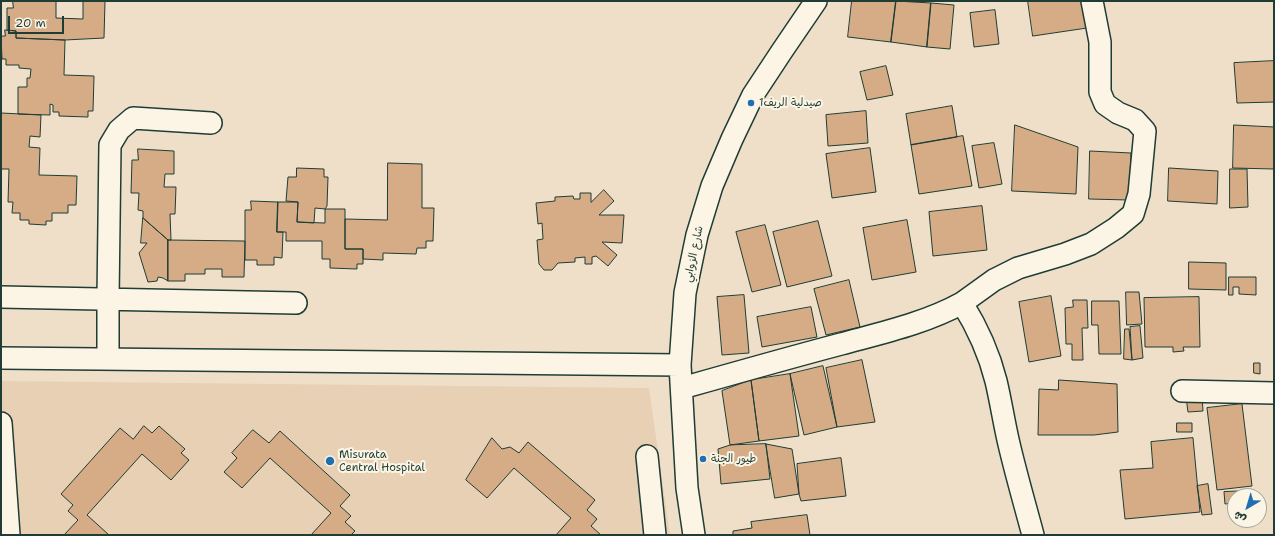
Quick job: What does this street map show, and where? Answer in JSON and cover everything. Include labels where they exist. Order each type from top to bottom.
[{"type":"street","points":[[682,388],[869,336],[950,310],[994,280],[1018,268],[1065,254],[1091,244],[1116,228],[1132,214],[1139,194],[1144,131],[1135,120],[1118,113],[1105,104],[1100,92],[1100,42],[1092,1]]},
{"type":"street","name":"شارع الزوابي","points":[[694,535],[687,488],[680,365],[685,293],[696,235],[712,186],[732,139],[754,95],[810,3]]},
{"type":"street","points":[[108,359],[110,145],[119,130],[134,118],[211,123]]},
{"type":"street","points":[[1,297],[296,303]]},
{"type":"street","points":[[962,303],[974,321],[986,350],[995,380],[1009,443],[1033,535]]},
{"type":"street","points":[[1,358],[680,365]]},
{"type":"street","points":[[1182,391],[1274,393]]},
{"type":"street","points":[[2,423],[9,535]]},
{"type":"street","points":[[647,456],[654,535]]},
{"type":"shaded area","name":"Misurata Central Hospital","points":[[1,381],[649,388],[670,535],[1,535]]},
{"type":"building","points":[[13,1],[56,1],[56,18],[83,19],[83,1],[105,1],[104,38],[65,40],[16,38],[16,31],[7,30],[7,8],[13,8]]},
{"type":"building","points":[[852,1],[896,1],[891,42],[848,37]]},
{"type":"building","points":[[896,1],[931,3],[927,47],[891,42]]},
{"type":"building","points":[[1028,1],[1083,1],[1087,28],[1033,36]]},
{"type":"building","points":[[931,3],[954,5],[950,49],[927,47]]},
{"type":"building","points":[[995,10],[999,44],[974,47],[970,13]]},
{"type":"building","points":[[5,30],[16,31],[16,38],[65,40],[64,75],[94,76],[93,111],[88,111],[88,117],[59,116],[59,112],[53,112],[53,105],[50,104],[50,115],[18,114],[18,87],[27,87],[27,78],[30,78],[31,69],[19,68],[19,65],[6,65],[6,59],[2,59],[1,36],[5,36]]},
{"type":"building","points":[[1274,61],[1274,102],[1237,103],[1234,63]]},
{"type":"building","points":[[886,66],[893,95],[867,100],[860,72]]},
{"type":"building","points":[[952,106],[957,137],[911,145],[906,114]]},
{"type":"building","points":[[866,111],[868,143],[828,146],[826,115]]},
{"type":"building","points":[[1,113],[41,115],[40,137],[30,136],[29,147],[40,148],[39,175],[77,176],[76,205],[68,205],[68,213],[52,213],[52,221],[46,221],[46,225],[29,224],[29,220],[20,220],[20,213],[12,213],[13,202],[8,202],[9,169],[1,169]]},
{"type":"building","points":[[1015,125],[1078,147],[1076,194],[1012,191]]},
{"type":"building","points":[[1234,125],[1274,127],[1274,169],[1233,168]]},
{"type":"building","points":[[963,136],[972,186],[919,194],[911,145]]},
{"type":"building","points":[[994,143],[1002,184],[979,188],[972,146]]},
{"type":"building","points":[[870,148],[876,192],[832,198],[826,154]]},
{"type":"building","points":[[138,149],[174,151],[174,174],[165,174],[164,187],[176,187],[175,214],[170,214],[171,240],[168,240],[143,218],[143,211],[138,210],[139,193],[131,193],[132,160],[138,160]]},
{"type":"building","points":[[1090,151],[1131,153],[1129,200],[1089,199]]},
{"type":"building","points":[[388,163],[422,164],[422,208],[434,208],[433,241],[426,241],[426,248],[417,248],[416,254],[383,253],[383,260],[363,259],[363,249],[345,249],[345,219],[387,220]]},
{"type":"building","points":[[297,168],[324,169],[324,177],[328,177],[327,206],[325,209],[315,208],[314,223],[297,222],[298,202],[286,201],[288,177],[296,177]]},
{"type":"building","points":[[1169,168],[1218,171],[1217,204],[1168,201]]},
{"type":"building","points":[[1230,169],[1247,169],[1248,207],[1230,208]]},
{"type":"building","points":[[604,190],[614,201],[599,215],[624,215],[622,243],[602,242],[617,255],[608,266],[596,256],[592,257],[592,264],[585,264],[585,257],[575,258],[575,262],[558,263],[552,270],[544,270],[539,264],[537,240],[543,239],[542,223],[538,224],[536,203],[555,201],[555,197],[573,196],[574,199],[580,199],[580,193],[591,193],[591,202]]},
{"type":"building","points":[[251,201],[278,202],[277,232],[283,232],[282,258],[274,257],[274,265],[257,265],[257,260],[245,260],[245,210],[251,210]]},
{"type":"building","points":[[278,202],[298,202],[297,222],[325,223],[325,209],[345,209],[345,249],[363,249],[363,264],[357,264],[357,269],[330,268],[330,259],[322,259],[322,241],[286,241],[286,232],[277,232]]},
{"type":"building","points":[[982,206],[987,250],[933,256],[929,212]]},
{"type":"building","points":[[143,218],[168,240],[168,281],[158,277],[157,281],[148,282],[139,253],[147,243],[141,243]]},
{"type":"building","points":[[907,220],[916,272],[872,280],[863,228]]},
{"type":"building","points":[[818,221],[832,276],[787,287],[773,232]]},
{"type":"building","points":[[765,225],[781,285],[752,292],[736,232]]},
{"type":"building","points":[[168,240],[245,241],[244,277],[222,277],[222,269],[205,269],[205,274],[185,274],[185,281],[168,281]]},
{"type":"building","points":[[1189,262],[1226,263],[1226,290],[1189,289]]},
{"type":"building","points":[[1229,277],[1256,277],[1256,295],[1239,294],[1239,287],[1233,287],[1233,295],[1229,295]]},
{"type":"building","points":[[849,280],[860,327],[826,335],[814,289]]},
{"type":"building","points":[[1126,292],[1139,292],[1142,324],[1127,325]]},
{"type":"building","points":[[744,295],[749,353],[722,355],[717,297]]},
{"type":"building","points":[[1051,296],[1061,356],[1029,362],[1019,302]]},
{"type":"building","points":[[1199,297],[1200,347],[1183,347],[1184,351],[1173,352],[1173,347],[1145,347],[1144,298]]},
{"type":"building","points":[[1073,300],[1087,300],[1088,328],[1082,328],[1083,360],[1072,360],[1072,344],[1066,344],[1065,308],[1073,307]]},
{"type":"building","points":[[1092,301],[1119,301],[1121,354],[1099,354],[1098,325],[1092,325]]},
{"type":"building","points":[[811,307],[817,337],[762,347],[757,317]]},
{"type":"building","points":[[1140,326],[1143,358],[1132,360],[1130,327]]},
{"type":"building","points":[[1125,329],[1129,329],[1132,360],[1124,359]]},
{"type":"building","points":[[862,360],[875,422],[837,427],[826,368]]},
{"type":"building","points":[[1254,363],[1260,363],[1260,374],[1254,373]]},
{"type":"building","points":[[823,366],[837,427],[804,435],[790,374]]},
{"type":"building","points":[[790,374],[799,436],[759,441],[751,380]]},
{"type":"building","points":[[751,380],[759,441],[730,445],[722,391]]},
{"type":"building","points":[[1059,380],[1117,384],[1118,432],[1094,435],[1038,435],[1039,389],[1058,390]]},
{"type":"building","points":[[1202,396],[1203,411],[1188,412],[1186,397]]},
{"type":"building","points":[[1242,404],[1252,486],[1217,490],[1207,408]]},
{"type":"building","points":[[1177,423],[1192,423],[1192,432],[1177,432]]},
{"type":"building","points":[[144,426],[152,433],[159,426],[185,449],[181,453],[189,460],[171,480],[142,454],[87,515],[109,535],[64,535],[78,520],[68,511],[73,505],[61,494],[120,428],[133,439]]},
{"type":"building","points":[[253,430],[269,443],[280,431],[350,495],[340,506],[351,516],[345,522],[355,531],[351,535],[311,535],[331,513],[270,458],[242,488],[224,472],[237,458],[232,453]]},
{"type":"building","points":[[492,438],[502,449],[510,447],[519,453],[528,442],[595,500],[587,510],[597,519],[591,526],[601,535],[556,535],[571,518],[514,468],[487,498],[466,480]]},
{"type":"building","points":[[1193,438],[1200,512],[1125,519],[1120,470],[1153,468],[1151,442]]},
{"type":"building","points":[[766,444],[770,479],[721,484],[718,449],[730,445]]},
{"type":"building","points":[[766,444],[792,449],[799,494],[775,498]]},
{"type":"building","points":[[841,458],[846,496],[801,501],[799,494],[797,464]]},
{"type":"building","points":[[1208,484],[1212,514],[1202,515],[1197,486]]},
{"type":"building","points":[[1224,492],[1227,492],[1227,504],[1225,504]]},
{"type":"building","points":[[807,515],[810,535],[733,535],[733,531],[752,528],[751,522]]},
{"type":"place","name":"صيدلية الريف1","points":[[751,103]]},
{"type":"place","name":"طيور الجنة","points":[[703,459]]},
{"type":"place","name":"Misurata Central Hospital","points":[[330,461]]}]
